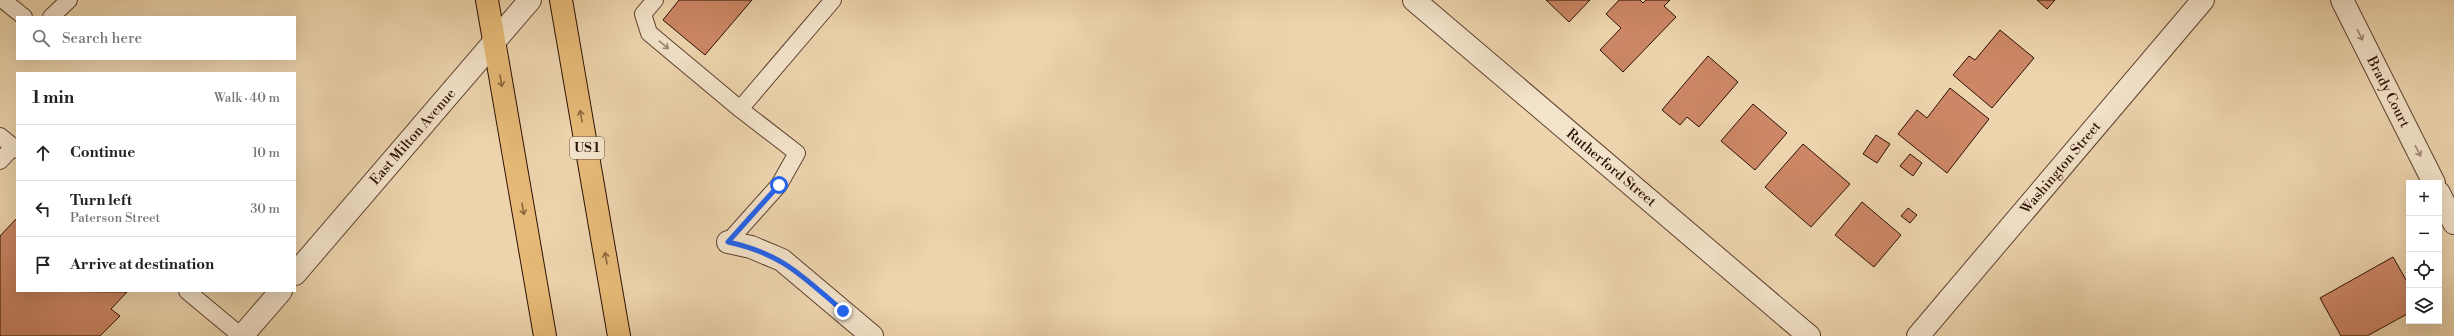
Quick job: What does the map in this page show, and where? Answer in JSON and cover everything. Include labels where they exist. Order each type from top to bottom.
[{"type":"highway","points":[[487,0],[545,336]]},
{"type":"highway","name":"US 1","points":[[561,0],[619,336]]},
{"type":"street","name":"East Milton Avenue","points":[[296,273],[530,0]]},
{"type":"street","name":"Rutherford Street","points":[[1414,0],[1809,336]]},
{"type":"street","name":"Washington Street","points":[[1918,336],[2203,0]]},
{"type":"street","name":"Brady Court","points":[[2342,0],[2432,180]]},
{"type":"street","points":[[2442,199],[2454,223]]},
{"type":"street","points":[[728,242],[751,247],[782,260],[872,336]]},
{"type":"street","points":[[242,336],[280,292]]},
{"type":"lane","points":[[3,0],[23,16]]},
{"type":"lane","points":[[52,16],[69,0]]},
{"type":"lane","points":[[655,0],[643,14],[649,33],[740,110],[797,153],[779,185],[728,242]]},
{"type":"lane","points":[[740,110],[833,0]]},
{"type":"lane","points":[[0,136],[15,148],[0,161]]},
{"type":"lane","points":[[188,292],[242,336]]},
{"type":"building","points":[[679,0],[752,0],[705,55],[663,20]]},
{"type":"building","points":[[1546,0],[1590,0],[1569,22]]},
{"type":"building","points":[[1619,0],[1640,0],[1643,3],[1646,0],[1670,0],[1664,6],[1676,17],[1623,72],[1600,50],[1621,28],[1606,14]]},
{"type":"building","points":[[2037,0],[2055,0],[2047,9]]},
{"type":"building","points":[[2000,30],[2034,58],[1992,108],[1953,75],[1969,56],[1975,60]]},
{"type":"building","points":[[1708,56],[1738,82],[1699,127],[1687,117],[1680,125],[1662,110]]},
{"type":"building","points":[[1950,88],[1989,119],[1947,173],[1898,134],[1917,110],[1927,118]]},
{"type":"building","points":[[1753,104],[1787,133],[1755,170],[1721,141]]},
{"type":"building","points":[[1876,135],[1890,144],[1877,163],[1863,154]]},
{"type":"building","points":[[1803,144],[1850,184],[1811,227],[1765,187]]},
{"type":"building","points":[[1910,154],[1922,163],[1913,176],[1900,166]]},
{"type":"building","points":[[1862,202],[1901,235],[1874,267],[1835,235]]},
{"type":"building","points":[[1908,208],[1917,215],[1910,223],[1901,216]]},
{"type":"building","points":[[16,219],[16,292],[127,292],[111,309],[120,316],[100,336],[0,336],[0,236]]},
{"type":"building","points":[[2393,257],[2406,280],[2406,315],[2367,336],[2341,336],[2320,298]]},
{"type":"route","points":[[779,185],[728,242],[751,247],[782,260],[843,311]]}]
